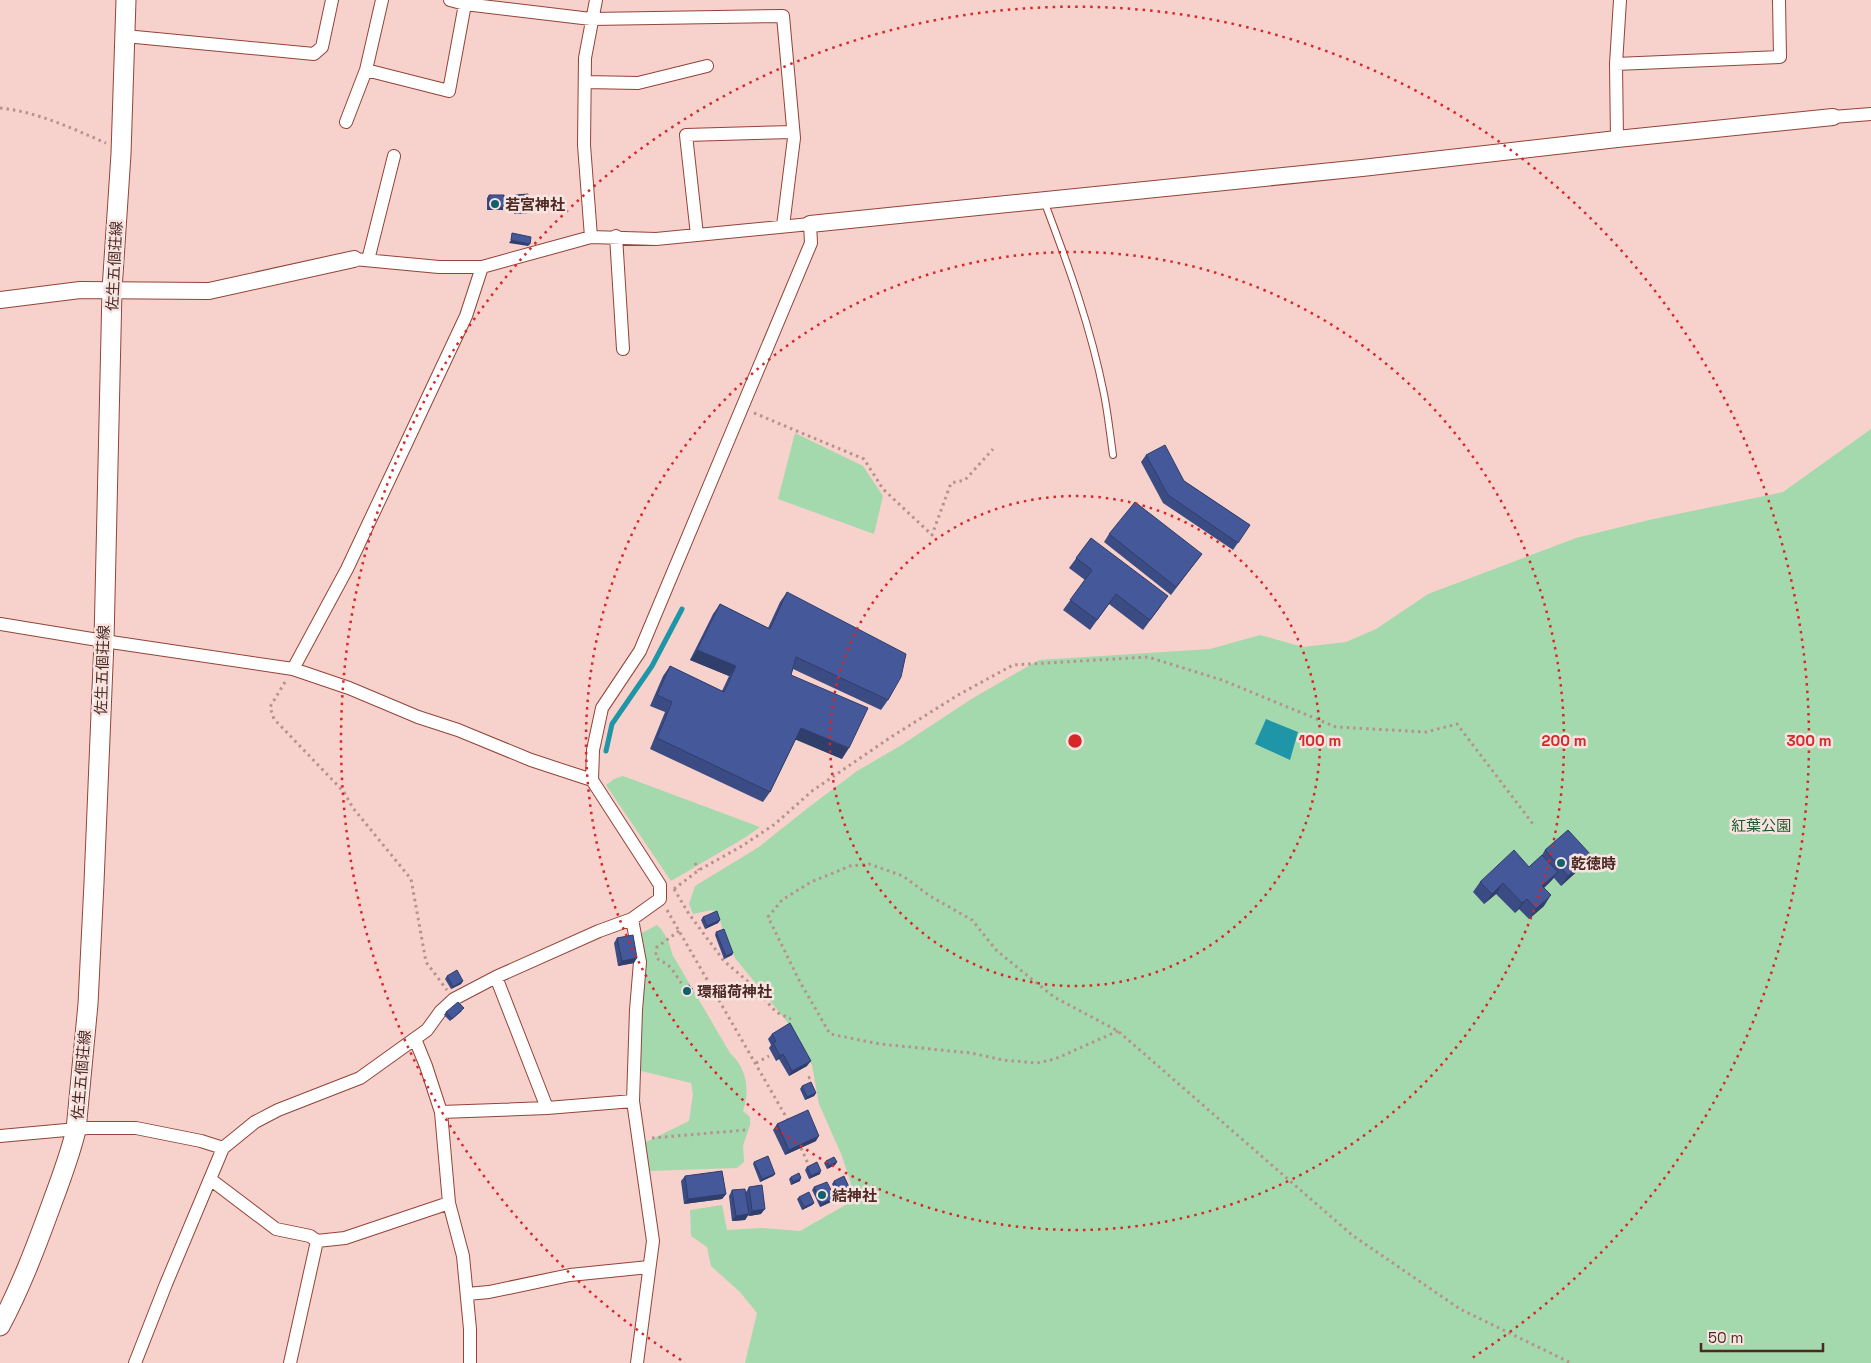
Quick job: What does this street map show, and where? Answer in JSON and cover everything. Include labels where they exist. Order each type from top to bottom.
[{"type":"main road","name":"佐生五個荘線","points":[[0,1326],[41,1236],[72,1148],[76,1130],[88,1004],[104,641],[112,290],[121,154],[126,0]]},
{"type":"street","points":[[125,36],[314,54],[322,47],[332,0]]},
{"type":"street","points":[[346,122],[366,70],[382,0]]},
{"type":"street","points":[[450,0],[465,4],[591,19],[783,16],[793,132],[783,226]]},
{"type":"street","points":[[591,236],[584,145],[585,58],[596,0]]},
{"type":"street","points":[[1617,139],[1616,64],[1620,0]]},
{"type":"street","points":[[1616,64],[1780,58],[1779,0]]},
{"type":"street","points":[[366,70],[450,91],[465,4]]},
{"type":"street","points":[[585,82],[638,83],[707,66]]},
{"type":"street","points":[[0,300],[80,290],[209,291],[361,260],[439,267],[482,267],[591,236],[656,239],[698,235],[1871,114]]},
{"type":"street","points":[[698,235],[686,135],[793,132]]},
{"type":"street","points":[[361,260],[394,156]]},
{"type":"street","points":[[135,1363],[223,1148],[256,1122],[278,1110],[360,1078],[427,1030],[440,1012],[454,999],[496,977],[599,931],[632,919],[660,899],[660,885],[592,780],[593,750],[602,708],[640,651],[811,243],[810,224]]},
{"type":"street","points":[[616,236],[623,349]]},
{"type":"street","points":[[293,669],[347,569],[397,463],[466,316],[482,267]]},
{"type":"street","points":[[0,624],[293,669],[349,688],[418,717],[458,730],[531,760],[592,780]]},
{"type":"street","points":[[632,919],[640,962],[636,1010],[633,1100],[653,1241],[637,1363]]},
{"type":"street","points":[[496,977],[547,1108]]},
{"type":"street","points":[[415,1038],[441,1112],[449,1204],[463,1256],[470,1329],[470,1363]]},
{"type":"street","points":[[441,1112],[547,1108],[633,1100]]},
{"type":"street","points":[[0,1136],[88,1128],[136,1128],[201,1141],[223,1148]]},
{"type":"street","points":[[210,1178],[276,1229],[310,1236],[317,1241],[344,1238],[449,1204]]},
{"type":"street","points":[[290,1363],[317,1241]]},
{"type":"street","points":[[467,1294],[488,1292],[570,1276],[649,1267]]},
{"type":"lane","points":[[1043,200],[1065,255],[1085,317],[1104,394],[1113,454]]},
{"type":"path","points":[[0,108],[19,110],[52,119],[107,143],[121,154]]},
{"type":"path","points":[[742,408],[864,459],[883,489],[932,535],[951,483],[965,480],[993,449]]},
{"type":"path","points":[[660,899],[699,870],[742,846],[775,824],[812,791],[891,737],[958,695],[1013,665],[1148,657],[1222,680],[1336,728],[1426,732],[1457,724],[1533,824]]},
{"type":"path","points":[[293,669],[270,707],[274,718],[344,792],[353,808],[411,879],[426,962],[454,999]]},
{"type":"path","points":[[695,863],[699,870]]},
{"type":"path","points":[[1118,1031],[1056,1059],[1037,1063],[1003,1060],[971,1053],[880,1044],[830,1034],[800,982],[768,917],[782,900],[812,882],[850,866],[869,864],[903,876],[930,896],[972,920],[997,951],[1054,997],[1118,1031],[1352,1235],[1460,1309],[1571,1363]]},
{"type":"path","points":[[673,889],[724,961],[752,985],[776,1012],[791,1019]]},
{"type":"path","points":[[667,911],[790,1122]]},
{"type":"path","points":[[679,931],[657,947],[656,955],[658,960],[669,966],[682,984]]},
{"type":"path","points":[[756,1063],[769,1056]]},
{"type":"path","points":[[808,1078],[813,1076]]},
{"type":"path","points":[[638,1139],[746,1130]]},
{"type":"path","points":[[801,1148],[810,1166]]},
{"type":"green space","name":"紅葉公園","points":[[1871,429],[1871,1363],[745,1363],[757,1313],[740,1292],[711,1266],[707,1247],[691,1236],[690,1210],[722,1205],[727,1230],[761,1228],[800,1231],[856,1199],[842,1156],[819,1104],[812,1065],[788,1023],[735,958],[719,917],[712,910],[693,914],[689,904],[695,886],[759,847],[857,771],[900,746],[973,698],[1039,660],[1210,649],[1260,635],[1303,647],[1346,642],[1376,629],[1428,594],[1576,538],[1649,520],[1783,492]]},
{"type":"green space","points":[[795,433],[863,466],[883,496],[874,534],[778,499]]},
{"type":"green space","points":[[623,776],[760,827],[671,881],[606,785],[614,779]]},
{"type":"green space","points":[[657,925],[665,934],[672,954],[730,1053],[736,1059],[746,1080],[746,1096],[743,1111],[750,1117],[750,1125],[743,1146],[744,1162],[737,1168],[647,1171],[642,1144],[689,1121],[693,1094],[691,1083],[641,1071],[640,1010],[646,962],[640,934]]},
{"type":"water","points":[[1266,719],[1298,732],[1290,760],[1255,744]]},
{"type":"building","points":[[528,194],[530,210],[516,212],[515,195]]},
{"type":"building","name":"若宮神社","points":[[489,195],[504,195],[504,207],[489,208]]},
{"type":"building","points":[[512,233],[531,237],[530,244],[511,240]]},
{"type":"building","points":[[1165,445],[1184,481],[1250,525],[1238,543],[1168,495],[1146,455]]},
{"type":"building","points":[[1135,502],[1202,554],[1176,587],[1109,534]]},
{"type":"building","points":[[1091,538],[1168,596],[1150,620],[1116,594],[1097,620],[1070,600],[1092,570],[1076,558]]},
{"type":"building","points":[[787,592],[906,654],[901,677],[888,700],[796,657],[791,675],[868,708],[849,748],[801,728],[770,792],[657,738],[672,702],[657,695],[670,666],[724,692],[736,666],[697,650],[720,604],[770,629]]},
{"type":"building","points":[[1568,830],[1591,855],[1568,876],[1545,850]]},
{"type":"building","points":[[1514,850],[1529,867],[1542,855],[1558,872],[1542,886],[1551,895],[1536,909],[1527,899],[1522,903],[1503,883],[1492,894],[1480,882]]},
{"type":"building","points":[[717,911],[720,920],[707,926],[703,917]]},
{"type":"building","points":[[724,929],[733,953],[726,956],[716,932]]},
{"type":"building","points":[[633,935],[637,958],[622,961],[617,938]]},
{"type":"building","points":[[457,970],[463,981],[453,987],[447,976]]},
{"type":"building","points":[[689,985],[693,989],[688,993],[684,988]]},
{"type":"building","points":[[458,1002],[464,1008],[452,1019],[446,1012]]},
{"type":"building","points":[[790,1023],[811,1061],[792,1071],[783,1054],[780,1056],[773,1043],[776,1041],[772,1034]]},
{"type":"building","points":[[811,1082],[816,1093],[807,1097],[802,1086]]},
{"type":"building","points":[[808,1110],[819,1136],[789,1150],[777,1124]]},
{"type":"building","points":[[768,1156],[775,1174],[762,1179],[754,1162]]},
{"type":"building","points":[[834,1157],[837,1162],[829,1166],[826,1161]]},
{"type":"building","points":[[817,1162],[821,1171],[811,1176],[807,1167]]},
{"type":"building","points":[[722,1171],[726,1194],[688,1199],[685,1176]]},
{"type":"building","points":[[799,1173],[801,1178],[793,1182],[791,1177]]},
{"type":"building","points":[[844,1176],[849,1187],[839,1192],[834,1181]]},
{"type":"building","points":[[827,1182],[835,1198],[821,1204],[814,1187]]},
{"type":"building","points":[[762,1185],[765,1209],[752,1211],[749,1187]]},
{"type":"building","points":[[745,1189],[749,1214],[736,1216],[732,1190]]},
{"type":"building","points":[[809,1192],[814,1203],[804,1207],[799,1197]]},
{"type":"waterway","points":[[606,751],[612,724],[652,666],[682,609]]},
{"type":"place","name":"若宮神社","points":[[495,204]]},
{"type":"place","name":"乾徳時","points":[[1561,863]]},
{"type":"place","name":"環稲荷神社","points":[[687,991]]},
{"type":"place","name":"結神社","points":[[822,1195]]}]
